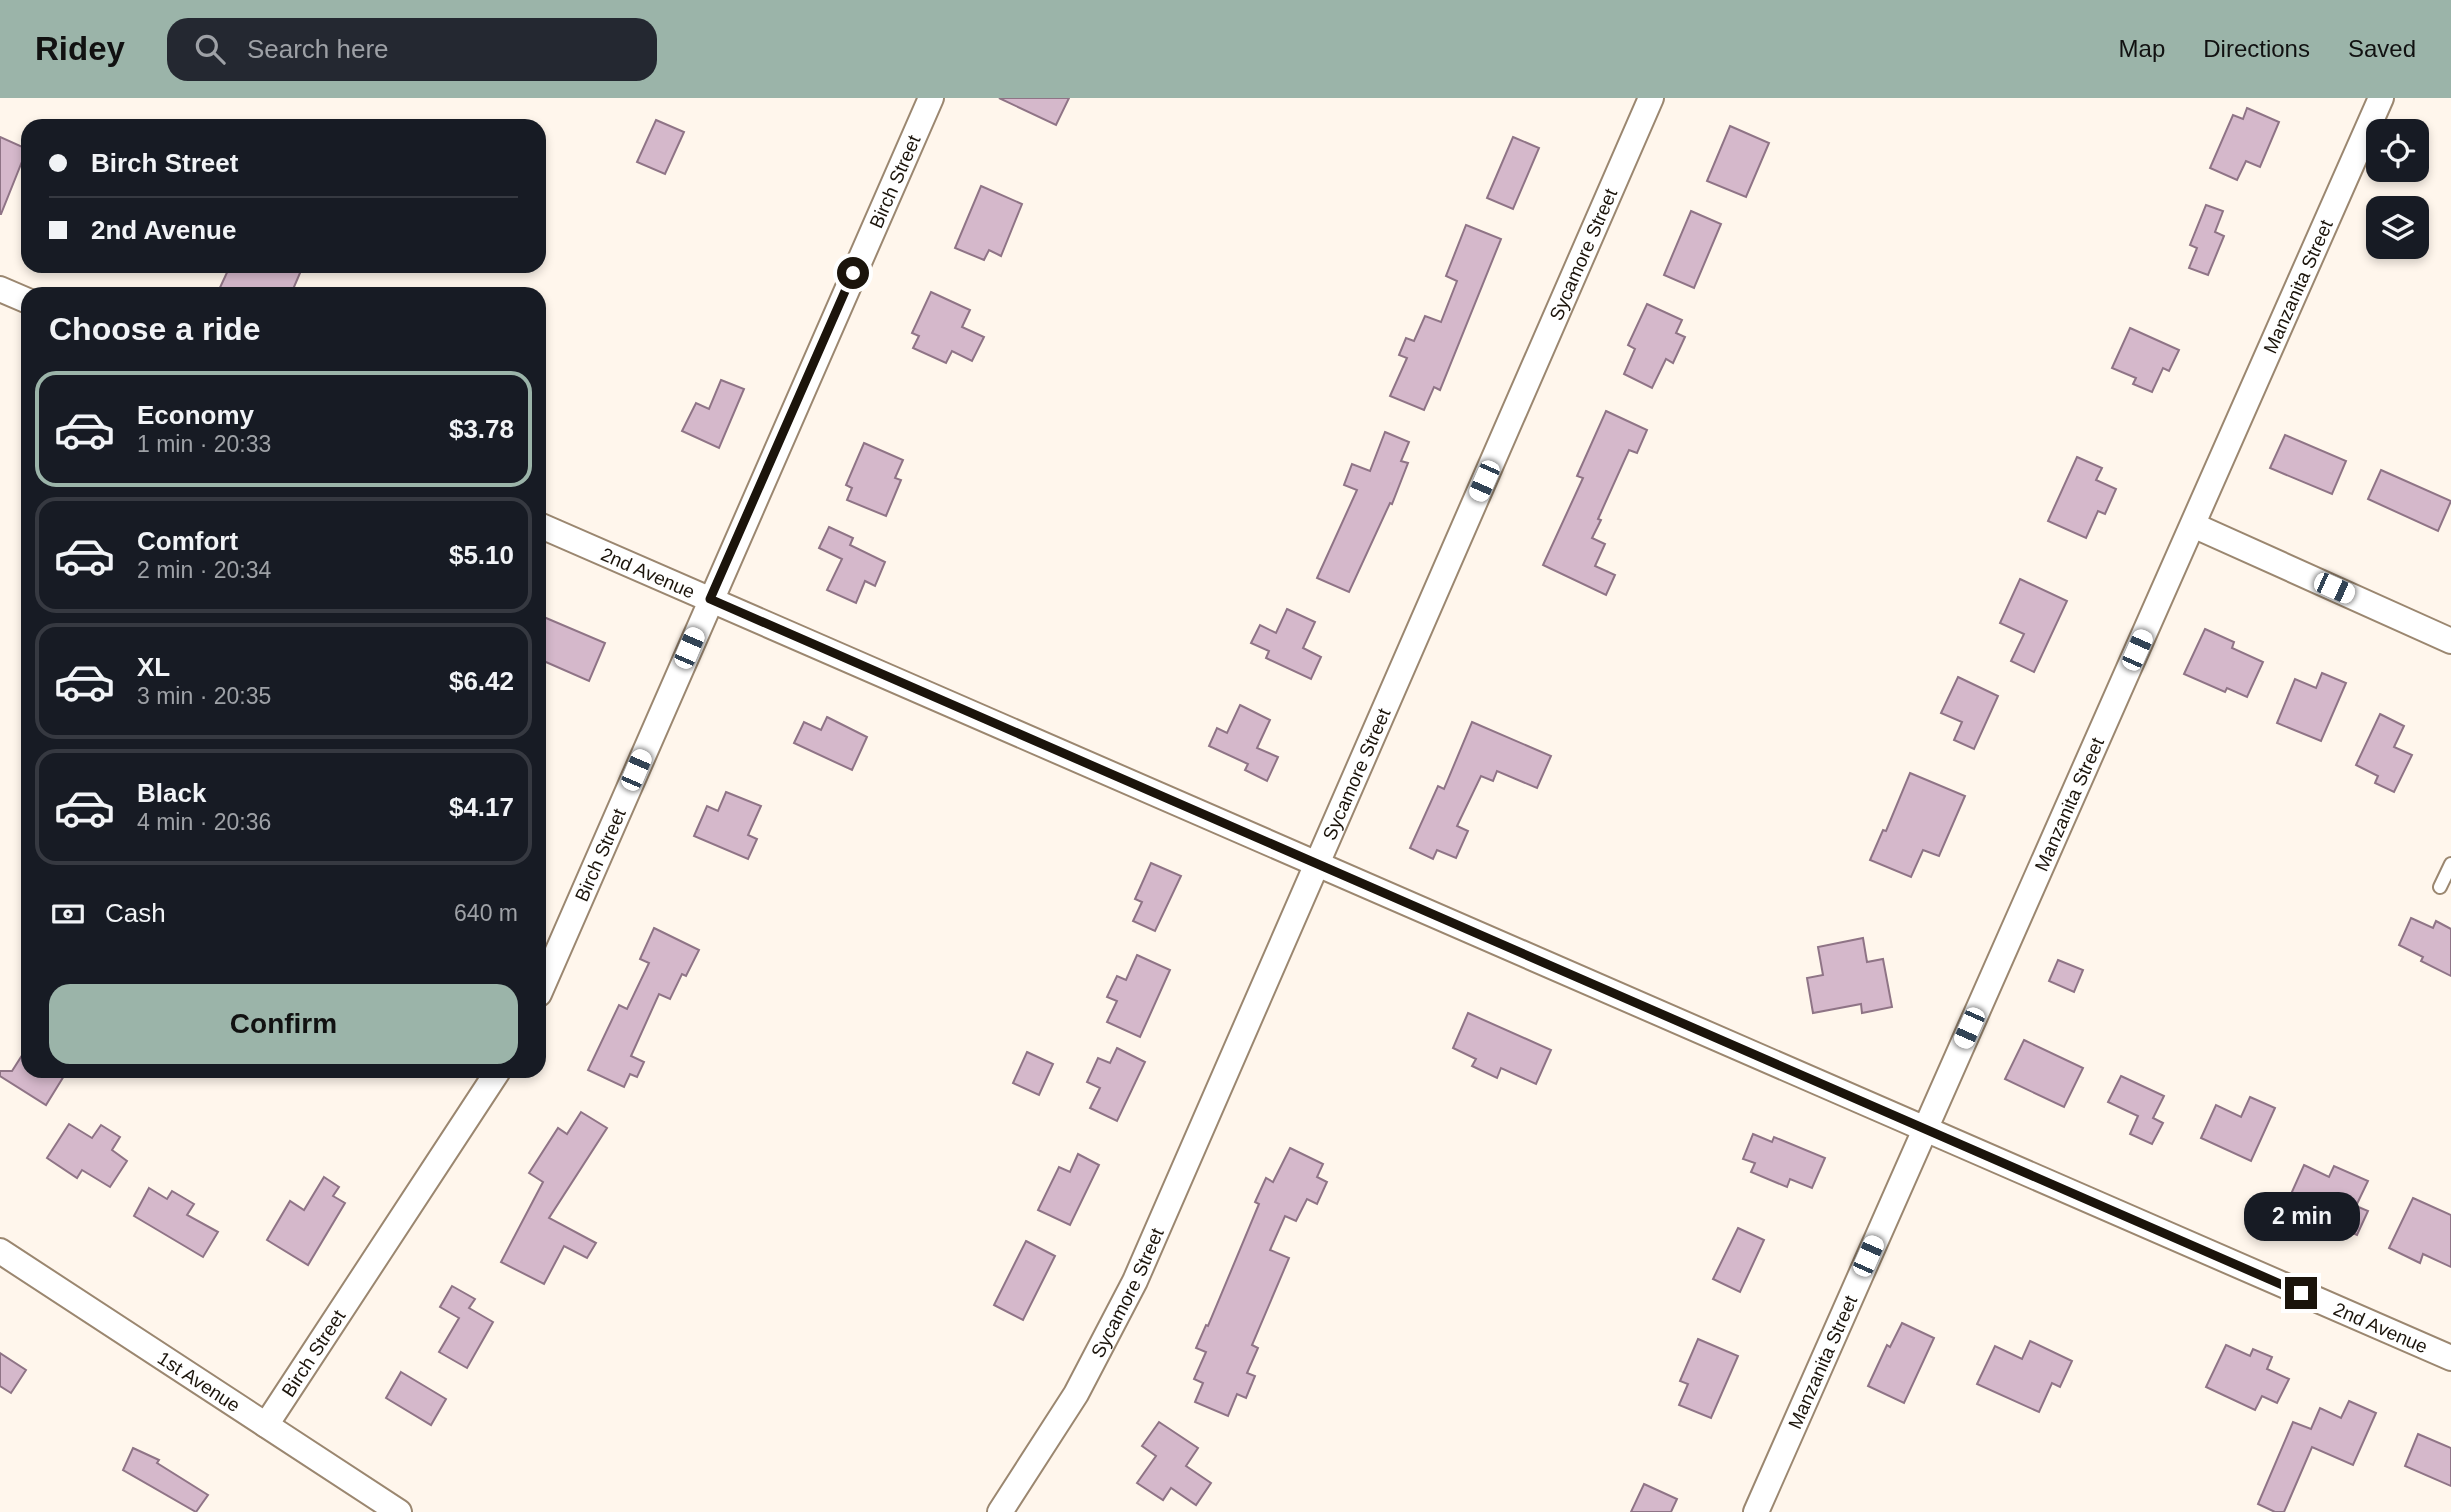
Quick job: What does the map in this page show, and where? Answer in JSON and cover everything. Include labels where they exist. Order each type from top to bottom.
[{"type":"street","name":"Birch Street","points":[[546,978],[931,98]]},
{"type":"street","name":"Sycamore Street","points":[[1000,1512],[1076,1394],[1117,1319],[1651,98]]},
{"type":"street","name":"Manzanita Street","points":[[1756,1512],[2381,98]]},
{"type":"street","points":[[0,289],[21,298]]},
{"type":"street","points":[[2193,525],[2451,641]]},
{"type":"street","name":"2nd Avenue","points":[[546,528],[2451,1359]]},
{"type":"street","name":"Birch Street","points":[[266,1425],[493,1078]]},
{"type":"street","name":"1st Avenue","points":[[0,1251],[399,1512]]},
{"type":"lane","points":[[2440,887],[2451,864]]},
{"type":"building","points":[[999,98],[1069,98],[1056,125]]},
{"type":"building","points":[[2247,108],[2279,122],[2260,167],[2246,161],[2237,180],[2210,168],[2233,115],[2243,119]]},
{"type":"building","points":[[656,120],[684,132],[665,174],[637,162]]},
{"type":"building","points":[[1730,126],[1769,143],[1746,197],[1707,181]]},
{"type":"building","points":[[0,137],[21,146],[21,164],[0,214]]},
{"type":"building","points":[[1513,137],[1539,148],[1513,209],[1487,198]]},
{"type":"building","points":[[981,186],[1022,204],[1001,256],[989,250],[984,260],[955,248]]},
{"type":"building","points":[[2206,205],[2223,211],[2215,232],[2224,236],[2208,275],[2189,268],[2197,248],[2190,245]]},
{"type":"building","points":[[1691,211],[1721,224],[1694,288],[1664,275]]},
{"type":"building","points":[[1466,225],[1501,239],[1440,390],[1434,387],[1424,410],[1390,396],[1407,358],[1399,355],[1406,338],[1414,341],[1425,316],[1441,322],[1457,281],[1446,276]]},
{"type":"building","points":[[227,273],[300,273],[294,287],[220,287]]},
{"type":"building","points":[[931,292],[970,310],[962,327],[984,337],[972,361],[952,351],[946,363],[913,348],[919,336],[912,333]]},
{"type":"building","points":[[1647,304],[1682,320],[1676,333],[1685,337],[1673,363],[1666,359],[1652,388],[1624,374],[1635,349],[1628,345]]},
{"type":"building","points":[[2130,328],[2179,350],[2169,371],[2163,368],[2152,392],[2133,384],[2136,378],[2112,368]]},
{"type":"building","points":[[721,380],[744,389],[719,448],[682,431],[696,403],[709,409]]},
{"type":"building","points":[[1606,411],[1647,430],[1637,453],[1629,450],[1592,538],[1605,544],[1595,566],[1615,575],[1606,595],[1543,565],[1583,478],[1577,476]]},
{"type":"building","points":[[1385,432],[1409,442],[1401,461],[1408,463],[1392,504],[1390,503],[1349,592],[1317,578],[1357,490],[1344,485],[1352,464],[1370,471]]},
{"type":"building","points":[[2285,435],[2346,461],[2332,494],[2270,468]]},
{"type":"building","points":[[864,443],[903,460],[895,478],[901,480],[886,516],[847,500],[852,488],[846,485]]},
{"type":"building","points":[[2077,457],[2102,468],[2096,480],[2116,489],[2105,514],[2098,511],[2086,538],[2048,521]]},
{"type":"building","points":[[2381,470],[2451,501],[2438,531],[2368,499]]},
{"type":"building","points":[[829,527],[853,538],[850,545],[885,562],[875,586],[865,581],[856,603],[827,590],[842,559],[819,548]]},
{"type":"building","points":[[2020,579],[2067,601],[2034,672],[2011,661],[2024,634],[2000,623]]},
{"type":"building","points":[[1287,609],[1315,622],[1303,648],[1321,657],[1311,679],[1266,658],[1269,651],[1251,643],[1260,625],[1276,633]]},
{"type":"building","points":[[546,618],[605,643],[589,681],[546,662]]},
{"type":"building","points":[[2205,629],[2234,642],[2232,648],[2263,662],[2247,697],[2227,688],[2225,692],[2184,674]]},
{"type":"building","points":[[2322,673],[2346,683],[2321,741],[2277,723],[2295,679],[2316,688]]},
{"type":"building","points":[[1958,677],[1998,696],[1974,749],[1954,740],[1962,722],[1941,713]]},
{"type":"building","points":[[1240,705],[1270,720],[1257,748],[1278,757],[1267,781],[1245,770],[1248,764],[1209,746],[1217,728],[1227,733]]},
{"type":"building","points":[[2380,714],[2404,726],[2394,747],[2412,755],[2394,792],[2375,783],[2378,776],[2356,765]]},
{"type":"building","points":[[827,717],[867,737],[852,770],[794,743],[804,722],[821,730]]},
{"type":"building","points":[[1472,722],[1551,756],[1537,788],[1497,771],[1493,781],[1481,776],[1457,826],[1468,831],[1456,858],[1437,850],[1433,859],[1410,848],[1438,786],[1444,789]]},
{"type":"building","points":[[1910,773],[1965,796],[1939,856],[1923,850],[1911,877],[1870,860],[1883,830],[1886,831]]},
{"type":"building","points":[[726,792],[761,806],[748,835],[757,839],[748,859],[694,836],[707,806],[718,811]]},
{"type":"building","points":[[1151,863],[1181,876],[1155,931],[1133,921],[1142,902],[1135,899]]},
{"type":"building","points":[[2411,918],[2433,928],[2436,921],[2451,929],[2451,976],[2421,961],[2423,957],[2399,945]]},
{"type":"building","points":[[654,928],[699,950],[686,976],[682,974],[670,999],[659,994],[631,1056],[644,1062],[637,1077],[630,1074],[624,1087],[588,1070],[619,1005],[627,1009],[649,963],[640,959]]},
{"type":"building","points":[[1863,938],[1867,962],[1883,959],[1892,1007],[1862,1013],[1861,1004],[1813,1013],[1807,978],[1823,975],[1818,947]]},
{"type":"building","points":[[1137,955],[1170,970],[1140,1037],[1107,1022],[1117,1001],[1107,997],[1117,976],[1126,980]]},
{"type":"building","points":[[2058,960],[2083,970],[2074,992],[2049,981]]},
{"type":"building","points":[[1468,1013],[1551,1050],[1536,1084],[1501,1068],[1497,1078],[1472,1066],[1476,1059],[1453,1048]]},
{"type":"building","points":[[2024,1040],[2083,1068],[2064,1107],[2005,1079]]},
{"type":"building","points":[[1117,1048],[1145,1062],[1117,1121],[1090,1108],[1100,1088],[1087,1082],[1098,1058],[1110,1063]]},
{"type":"building","points":[[1027,1052],[1053,1064],[1039,1095],[1013,1083]]},
{"type":"building","points":[[21,1057],[21,1078],[63,1078],[46,1105],[0,1076],[0,1071],[12,1071]]},
{"type":"building","points":[[2121,1076],[2164,1096],[2153,1118],[2163,1123],[2152,1144],[2130,1134],[2138,1116],[2108,1102]]},
{"type":"building","points":[[2250,1097],[2275,1108],[2251,1161],[2201,1138],[2216,1105],[2241,1117]]},
{"type":"building","points":[[581,1112],[607,1128],[549,1218],[596,1243],[587,1258],[564,1246],[544,1284],[501,1262],[543,1182],[529,1173],[558,1128],[567,1134]]},
{"type":"building","points":[[69,1124],[92,1138],[101,1125],[120,1137],[112,1150],[127,1161],[110,1187],[82,1170],[77,1178],[47,1158]]},
{"type":"building","points":[[1753,1134],[1772,1142],[1774,1137],[1825,1158],[1812,1188],[1790,1179],[1787,1187],[1751,1172],[1755,1163],[1743,1159]]},
{"type":"building","points":[[1290,1148],[1323,1164],[1317,1177],[1327,1182],[1317,1204],[1307,1199],[1296,1221],[1285,1216],[1270,1250],[1289,1258],[1252,1345],[1258,1348],[1247,1373],[1255,1376],[1246,1398],[1237,1394],[1228,1416],[1195,1402],[1203,1383],[1194,1379],[1206,1352],[1196,1348],[1206,1325],[1208,1326],[1259,1204],[1255,1202],[1266,1178],[1273,1182]]},
{"type":"building","points":[[1078,1154],[1099,1165],[1070,1225],[1038,1210],[1059,1167],[1070,1172]]},
{"type":"building","points":[[2304,1165],[2329,1177],[2334,1166],[2368,1181],[2356,1206],[2368,1211],[2357,1235],[2287,1203]]},
{"type":"building","points":[[324,1177],[339,1187],[333,1196],[345,1203],[308,1265],[267,1240],[290,1201],[304,1210]]},
{"type":"building","points":[[149,1188],[167,1199],[172,1191],[194,1204],[187,1215],[218,1232],[203,1257],[134,1216]]},
{"type":"building","points":[[2413,1198],[2451,1215],[2451,1267],[2423,1254],[2420,1263],[2389,1248]]},
{"type":"building","points":[[1738,1228],[1764,1240],[1740,1292],[1713,1279]]},
{"type":"building","points":[[1026,1241],[1055,1256],[1023,1320],[994,1305]]},
{"type":"building","points":[[452,1286],[475,1299],[469,1308],[493,1322],[467,1368],[439,1352],[459,1318],[440,1307]]},
{"type":"building","points":[[1902,1323],[1934,1338],[1904,1403],[1868,1386],[1887,1345],[1890,1347]]},
{"type":"building","points":[[1698,1339],[1738,1356],[1711,1418],[1679,1405],[1688,1384],[1680,1381]]},
{"type":"building","points":[[2030,1341],[2072,1361],[2060,1387],[2052,1383],[2039,1412],[1977,1384],[1995,1346],[2022,1359]]},
{"type":"building","points":[[2226,1345],[2250,1356],[2253,1349],[2272,1357],[2267,1369],[2289,1379],[2277,1403],[2262,1396],[2255,1410],[2206,1387]]},
{"type":"building","points":[[0,1353],[26,1370],[11,1393],[0,1386]]},
{"type":"building","points":[[401,1372],[446,1399],[431,1425],[386,1398]]},
{"type":"building","points":[[2349,1401],[2376,1413],[2353,1465],[2312,1447],[2284,1512],[2275,1512],[2258,1504],[2293,1422],[2311,1429],[2320,1408],[2341,1418]]},
{"type":"building","points":[[1159,1422],[1198,1448],[1186,1466],[1211,1483],[1196,1505],[1171,1488],[1163,1500],[1137,1483],[1156,1456],[1142,1446]]},
{"type":"building","points":[[2418,1434],[2451,1448],[2451,1486],[2405,1466]]},
{"type":"building","points":[[133,1448],[159,1460],[157,1463],[208,1495],[196,1512],[123,1470]]},
{"type":"building","points":[[1644,1484],[1677,1499],[1671,1512],[1631,1512]]},
{"type":"route","points":[[853,273],[710,599],[2301,1293]]}]
